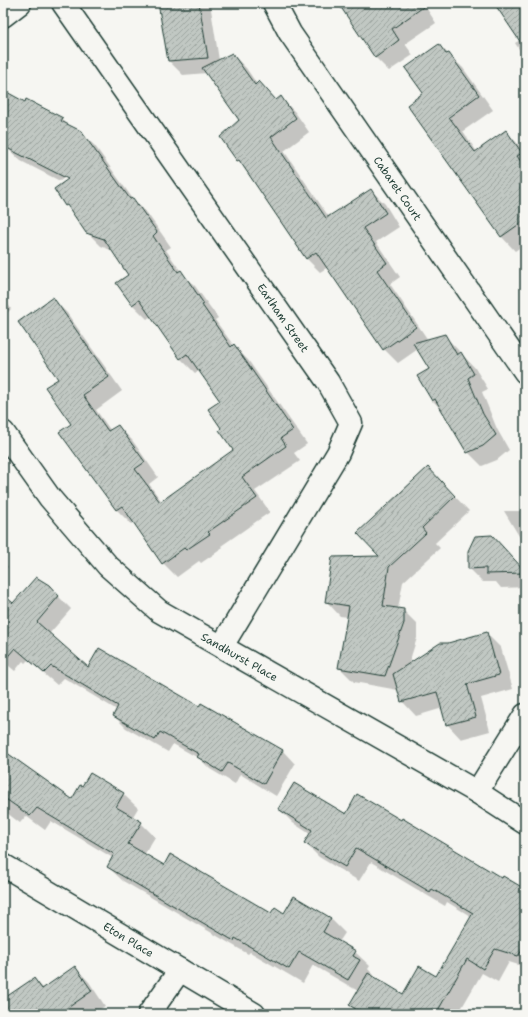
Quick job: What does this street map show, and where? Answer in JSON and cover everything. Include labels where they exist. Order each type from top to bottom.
[{"type":"street","points":[[3,16],[20,3]]},
{"type":"street","name":"Earlham Street","points":[[63,3],[328,382],[351,423],[338,453],[222,646]]},
{"type":"street","name":"Cabaret Court","points":[[274,3],[290,33],[525,372]]},
{"type":"street","name":"Sandhurst Place","points":[[3,432],[50,498],[108,566],[159,611],[477,792],[525,823]]},
{"type":"street","points":[[477,792],[525,715]]},
{"type":"street","name":"Eton Place","points":[[3,865],[254,1014]]},
{"type":"street","points":[[149,1014],[180,970]]},
{"type":"building","points":[[158,3],[199,3],[208,58],[168,61]]},
{"type":"building","points":[[338,3],[429,3],[392,29],[399,40],[375,58]]},
{"type":"building","points":[[494,3],[525,3],[525,49]]},
{"type":"building","points":[[439,44],[446,54],[449,53],[479,95],[449,117],[475,152],[506,130],[522,153],[517,156],[525,167],[525,220],[501,237],[407,105],[423,93],[405,68]]},
{"type":"building","points":[[232,53],[255,85],[259,81],[276,100],[281,96],[296,118],[271,137],[326,218],[371,189],[386,213],[363,228],[387,263],[377,270],[416,327],[383,350],[316,252],[306,259],[239,160],[237,161],[220,137],[239,120],[202,68]]},
{"type":"building","points":[[3,90],[25,102],[26,99],[63,118],[61,121],[81,131],[130,199],[133,198],[157,232],[153,236],[178,272],[181,270],[204,304],[202,305],[231,347],[234,344],[293,430],[281,438],[286,446],[242,477],[257,498],[208,532],[210,534],[186,550],[184,548],[162,564],[122,506],[116,510],[59,432],[71,424],[45,387],[58,379],[18,322],[53,297],[109,377],[83,395],[108,431],[118,425],[145,462],[135,469],[160,502],[233,450],[219,430],[221,428],[208,409],[220,401],[187,354],[180,359],[139,300],[132,305],[116,283],[128,275],[104,239],[86,233],[54,189],[68,179],[3,146]]},
{"type":"building","points":[[445,334],[457,355],[461,352],[474,374],[468,378],[483,414],[496,435],[483,446],[467,453],[435,399],[432,401],[417,376],[429,369],[413,343]]},
{"type":"building","points":[[428,467],[455,496],[422,528],[426,533],[389,567],[383,606],[404,609],[404,623],[385,676],[338,668],[349,606],[325,602],[332,557],[379,556],[357,533]]},
{"type":"building","points":[[492,535],[525,571],[525,573],[486,574],[486,568],[468,569],[468,551],[475,536]]},
{"type":"building","points":[[36,577],[49,585],[59,596],[37,622],[88,667],[99,648],[199,706],[201,703],[283,750],[264,784],[228,763],[222,772],[197,757],[199,754],[160,732],[155,740],[113,716],[118,706],[51,666],[44,673],[15,648],[3,662],[3,594],[13,603]]},
{"type":"building","points":[[487,632],[499,675],[467,684],[476,717],[446,725],[437,692],[401,702],[393,674],[440,643],[448,643]]},
{"type":"building","points":[[3,750],[72,799],[80,785],[82,786],[90,773],[124,793],[116,807],[142,822],[128,844],[164,865],[170,854],[271,913],[275,907],[284,913],[294,896],[331,918],[323,932],[356,951],[353,956],[360,960],[348,980],[299,952],[289,969],[235,938],[234,941],[107,867],[114,854],[37,808],[30,816],[3,797]]},
{"type":"building","points":[[294,783],[346,814],[357,794],[401,820],[402,818],[502,878],[503,876],[525,889],[525,946],[518,956],[495,949],[483,969],[467,959],[436,1014],[364,1014],[349,1005],[368,973],[403,994],[419,966],[436,976],[473,913],[432,889],[430,892],[356,848],[345,867],[304,843],[312,830],[278,809]]},
{"type":"building","points":[[75,966],[92,991],[59,1014],[3,1014],[3,999],[34,978],[42,989]]}]
